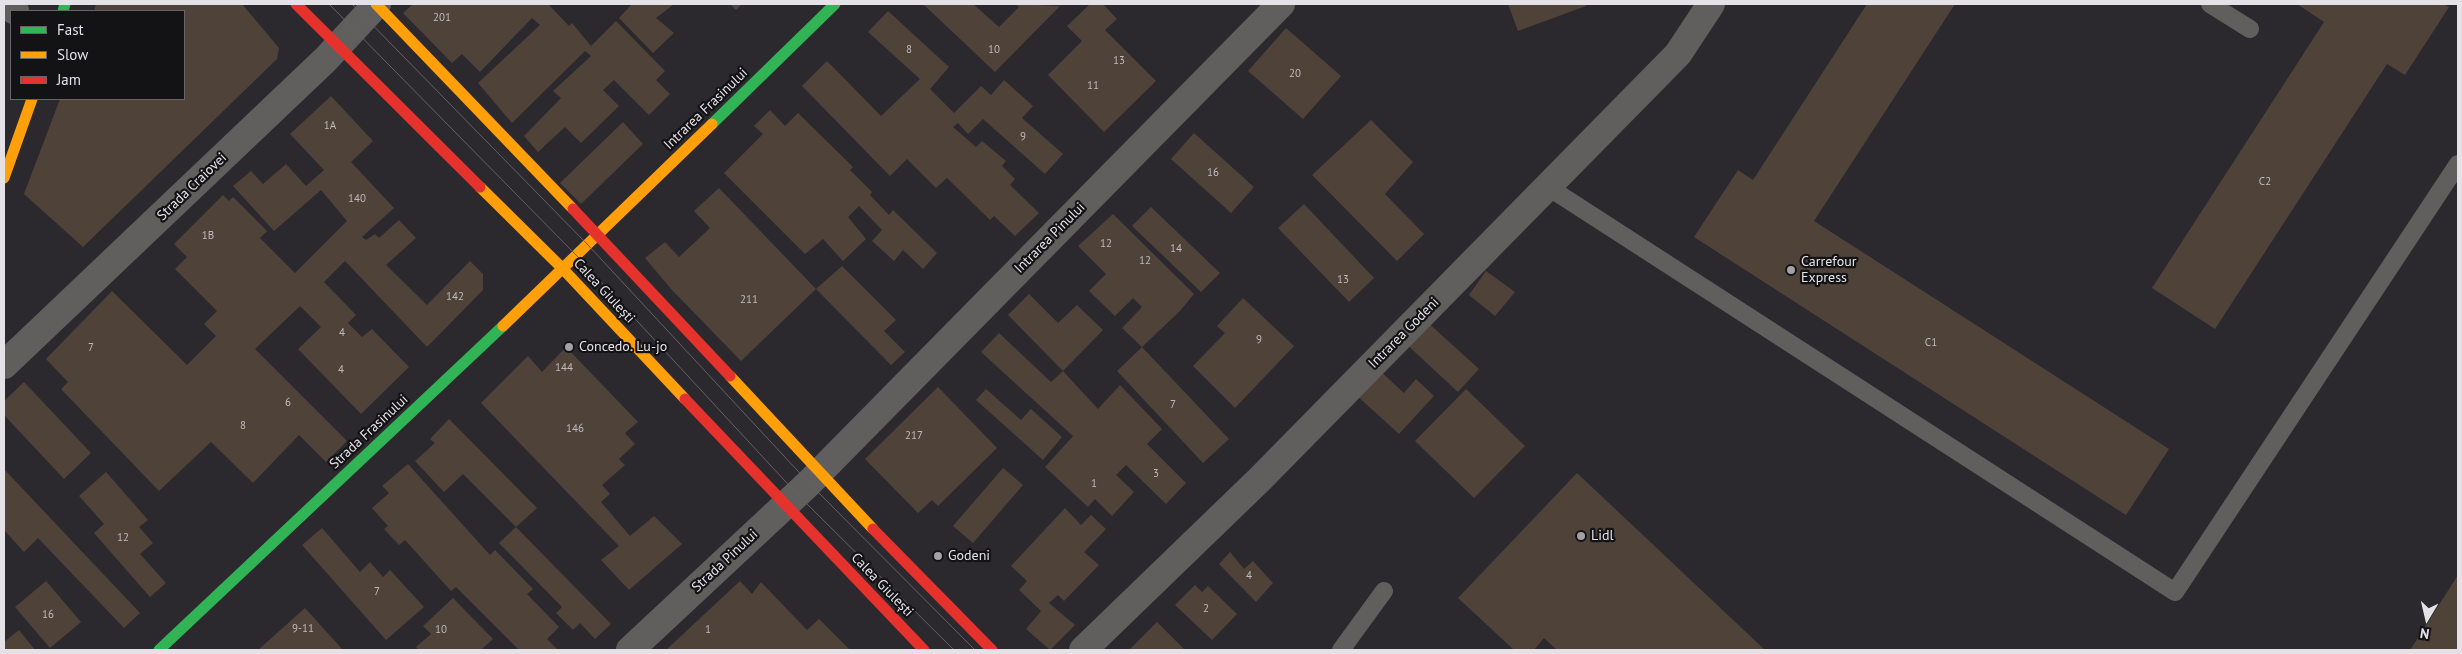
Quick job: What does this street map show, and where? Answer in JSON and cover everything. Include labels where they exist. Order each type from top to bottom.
[{"type":"main road","name":"Calea Giulești","points":[[296,4],[563,269],[785,506],[924,650]]},
{"type":"main road","points":[[376,4],[598,235],[911,570],[992,650]]},
{"type":"main road","name":"Intrarea Frasinului","points":[[598,235],[835,4]]},
{"type":"main road","points":[[4,178],[32,100]]},
{"type":"main road","name":"Strada Frasinului","points":[[159,650],[598,235]]},
{"type":"street","name":"Strada Craiovei","points":[[4,365],[338,47],[376,4]]},
{"type":"street","name":"Intrarea Pinului","points":[[820,472],[1281,4]]},
{"type":"street","name":"Intrarea Godeni","points":[[1083,650],[1260,479],[1678,54],[1711,4]]},
{"type":"street","name":"Strada Pinului","points":[[630,650],[820,472]]},
{"type":"lane","points":[[2210,4],[2250,29]]},
{"type":"lane","points":[[1548,187],[2175,592],[2458,164]]},
{"type":"lane","points":[[1341,650],[1384,591]]},
{"type":"building","points":[[96,4],[242,4],[279,48],[277,59],[83,247],[24,194],[60,100],[185,100],[185,10],[94,10]]},
{"type":"building","points":[[413,4],[551,4],[549,5],[569,26],[572,23],[591,46],[616,21],[665,71],[656,80],[670,94],[649,115],[614,80],[603,90],[619,106],[581,143],[565,127],[538,152],[524,136],[561,98],[553,91],[591,56],[585,51],[512,123],[478,83],[540,25],[532,18],[480,72],[462,54],[452,63],[403,13]]},
{"type":"building","points":[[632,4],[674,4],[656,18],[674,33],[653,53],[619,18]]},
{"type":"building","points":[[730,4],[742,4],[736,10]]},
{"type":"building","points":[[923,4],[973,4],[999,27],[1019,7],[1016,4],[1060,6],[995,72]]},
{"type":"building","points":[[1090,4],[1103,4],[1117,19],[1105,30],[1156,81],[1104,132],[1048,75],[1082,41],[1067,26]]},
{"type":"building","points":[[1508,4],[1586,4],[1586,6],[1518,31]]},
{"type":"building","points":[[1867,4],[1955,4],[1814,221],[2169,449],[2126,515],[1694,237],[1738,170],[1753,180]]},
{"type":"building","points":[[2297,4],[2443,4],[2449,7],[2405,75],[2387,64],[2215,329],[2152,288],[2324,22]]},
{"type":"building","points":[[888,11],[949,67],[930,89],[954,113],[981,86],[991,95],[1004,80],[1033,106],[1022,118],[1063,154],[1045,174],[983,119],[968,134],[958,123],[953,127],[976,147],[982,141],[1006,161],[1002,166],[1015,179],[1010,185],[1039,213],[1015,236],[994,216],[990,220],[947,178],[936,188],[907,159],[890,176],[802,86],[827,61],[881,116],[920,79],[868,32]]},
{"type":"building","points":[[1286,28],[1341,76],[1303,119],[1248,71]]},
{"type":"building","points":[[331,96],[373,141],[351,162],[394,208],[362,237],[366,240],[375,234],[379,238],[399,220],[416,238],[386,265],[427,305],[470,261],[483,274],[483,290],[427,347],[345,261],[324,282],[356,315],[348,323],[362,337],[372,329],[409,367],[361,414],[298,349],[321,327],[300,306],[255,349],[347,441],[326,462],[299,435],[253,483],[211,442],[159,491],[61,389],[68,382],[46,359],[112,291],[187,365],[216,336],[204,324],[217,311],[175,269],[187,257],[174,244],[223,195],[229,201],[233,197],[267,231],[260,238],[295,273],[347,221],[321,190],[274,231],[233,186],[251,171],[263,184],[286,164],[306,186],[324,170],[290,134]]},
{"type":"building","points":[[770,110],[785,126],[798,113],[853,167],[850,170],[872,192],[870,195],[889,215],[893,210],[937,253],[923,269],[903,250],[894,261],[872,241],[882,230],[859,206],[848,217],[866,239],[843,261],[823,239],[805,254],[724,173],[763,134],[754,126]]},
{"type":"building","points":[[1371,120],[1413,162],[1385,194],[1424,234],[1397,261],[1312,175]]},
{"type":"building","points":[[623,122],[643,144],[581,204],[560,183]]},
{"type":"building","points":[[1194,133],[1254,187],[1231,213],[1171,159]]},
{"type":"building","points":[[719,188],[816,289],[741,361],[672,290],[645,258],[665,242],[679,257],[710,228],[694,211]]},
{"type":"building","points":[[1304,204],[1374,278],[1349,302],[1278,228]]},
{"type":"building","points":[[1151,207],[1220,273],[1201,292],[1132,226]]},
{"type":"building","points":[[1113,214],[1194,294],[1180,311],[1142,347],[1122,328],[1142,307],[1133,298],[1115,316],[1089,291],[1106,274],[1078,246]]},
{"type":"building","points":[[842,266],[896,320],[884,331],[905,352],[891,365],[816,289]]},
{"type":"building","points":[[1486,271],[1515,292],[1495,316],[1469,295]]},
{"type":"building","points":[[1029,294],[1058,323],[1077,305],[1103,330],[1063,371],[1008,315]]},
{"type":"building","points":[[1243,298],[1294,346],[1235,408],[1193,366],[1225,333],[1217,326]]},
{"type":"building","points":[[1424,319],[1479,369],[1458,392],[1403,341]]},
{"type":"building","points":[[999,333],[1051,382],[1063,371],[1098,409],[1120,385],[1162,429],[1147,444],[1186,483],[1166,504],[1126,465],[1116,475],[1134,492],[1112,516],[1095,499],[1088,507],[1045,467],[1073,436],[981,352]]},
{"type":"building","points":[[566,347],[638,422],[625,433],[635,444],[619,459],[625,465],[602,485],[610,494],[601,502],[630,536],[654,516],[682,544],[629,590],[601,560],[619,546],[481,403],[528,356],[542,372]]},
{"type":"building","points":[[1142,347],[1229,439],[1203,463],[1117,371]]},
{"type":"building","points":[[1377,368],[1404,393],[1416,379],[1434,396],[1399,434],[1354,393]]},
{"type":"building","points":[[24,382],[91,453],[64,479],[4,415],[4,401]]},
{"type":"building","points":[[938,387],[997,448],[938,506],[932,500],[918,513],[865,459]]},
{"type":"building","points":[[986,389],[1021,420],[1031,409],[1062,437],[1043,460],[976,400]]},
{"type":"building","points":[[1466,389],[1525,446],[1474,498],[1415,441]]},
{"type":"building","points":[[449,419],[537,508],[516,527],[463,474],[444,492],[415,461],[435,443],[430,439]]},
{"type":"building","points":[[408,464],[490,555],[495,550],[533,589],[527,594],[559,627],[547,639],[558,650],[519,650],[456,587],[451,591],[405,540],[399,545],[384,529],[388,526],[372,508],[389,493],[382,486]]},
{"type":"building","points":[[1003,468],[1023,485],[973,543],[953,526]]},
{"type":"building","points":[[4,469],[140,613],[124,628],[38,538],[24,552],[4,530]]},
{"type":"building","points":[[106,472],[148,520],[139,527],[153,543],[140,554],[166,583],[150,597],[94,533],[104,524],[79,496]]},
{"type":"building","name":"Lidl","points":[[1577,473],[1765,650],[1557,650],[1544,638],[1534,650],[1514,650],[1458,598]]},
{"type":"building","points":[[1065,508],[1081,525],[1091,515],[1106,529],[1084,552],[1099,565],[1064,601],[1058,595],[1049,603],[1075,625],[1050,650],[1026,629],[1041,611],[1019,590],[1027,581],[1011,566]]},
{"type":"building","points":[[516,527],[611,624],[595,639],[580,623],[573,630],[556,613],[562,607],[499,543]]},
{"type":"building","points":[[322,528],[360,572],[370,562],[383,577],[390,570],[424,607],[386,640],[302,545]]},
{"type":"building","points":[[1230,552],[1244,569],[1253,561],[1273,583],[1256,602],[1219,564]]},
{"type":"building","points":[[2458,575],[2458,650],[2410,650],[2418,638]]},
{"type":"building","points":[[46,581],[81,622],[50,648],[15,607]]},
{"type":"building","points":[[740,581],[752,594],[761,582],[807,630],[819,619],[850,650],[666,650]]},
{"type":"building","points":[[1195,585],[1202,592],[1208,586],[1237,614],[1212,640],[1175,605]]},
{"type":"building","points":[[453,598],[493,639],[481,650],[419,650],[416,647],[431,634],[423,626]]},
{"type":"building","points":[[305,608],[343,650],[258,650]]},
{"type":"building","points":[[1157,622],[1185,650],[1129,650]]},
{"type":"building","points":[[19,630],[35,650],[4,650],[4,642]]},
{"type":"tram line","points":[[329,4],[577,256],[797,494],[954,650]]},
{"type":"tram line","points":[[352,4],[588,245],[809,483],[975,650]]},
{"type":"traffic: fast","points":[[63,10],[65,4]]},
{"type":"traffic: fast","points":[[712,124],[835,4]]},
{"type":"traffic: fast","points":[[159,650],[503,326]]},
{"type":"traffic: slow","points":[[376,4],[573,209]]},
{"type":"traffic: slow","points":[[4,178],[32,100]]},
{"type":"traffic: slow","points":[[503,326],[712,124]]},
{"type":"traffic: slow","points":[[480,187],[563,269],[685,399]]},
{"type":"traffic: slow","points":[[730,376],[873,529]]},
{"type":"traffic: jam","points":[[296,4],[480,187]]},
{"type":"traffic: jam","points":[[573,209],[730,376]]},
{"type":"traffic: jam","points":[[685,399],[924,650]]},
{"type":"traffic: jam","points":[[873,529],[992,650]]},
{"type":"place","name":"Carrefour Express","points":[[1791,270]]},
{"type":"place","name":"Concedo. Lu-jo","points":[[569,347]]},
{"type":"place","name":"Lidl","points":[[1581,536]]},
{"type":"place","name":"Godeni","points":[[938,556]]}]
